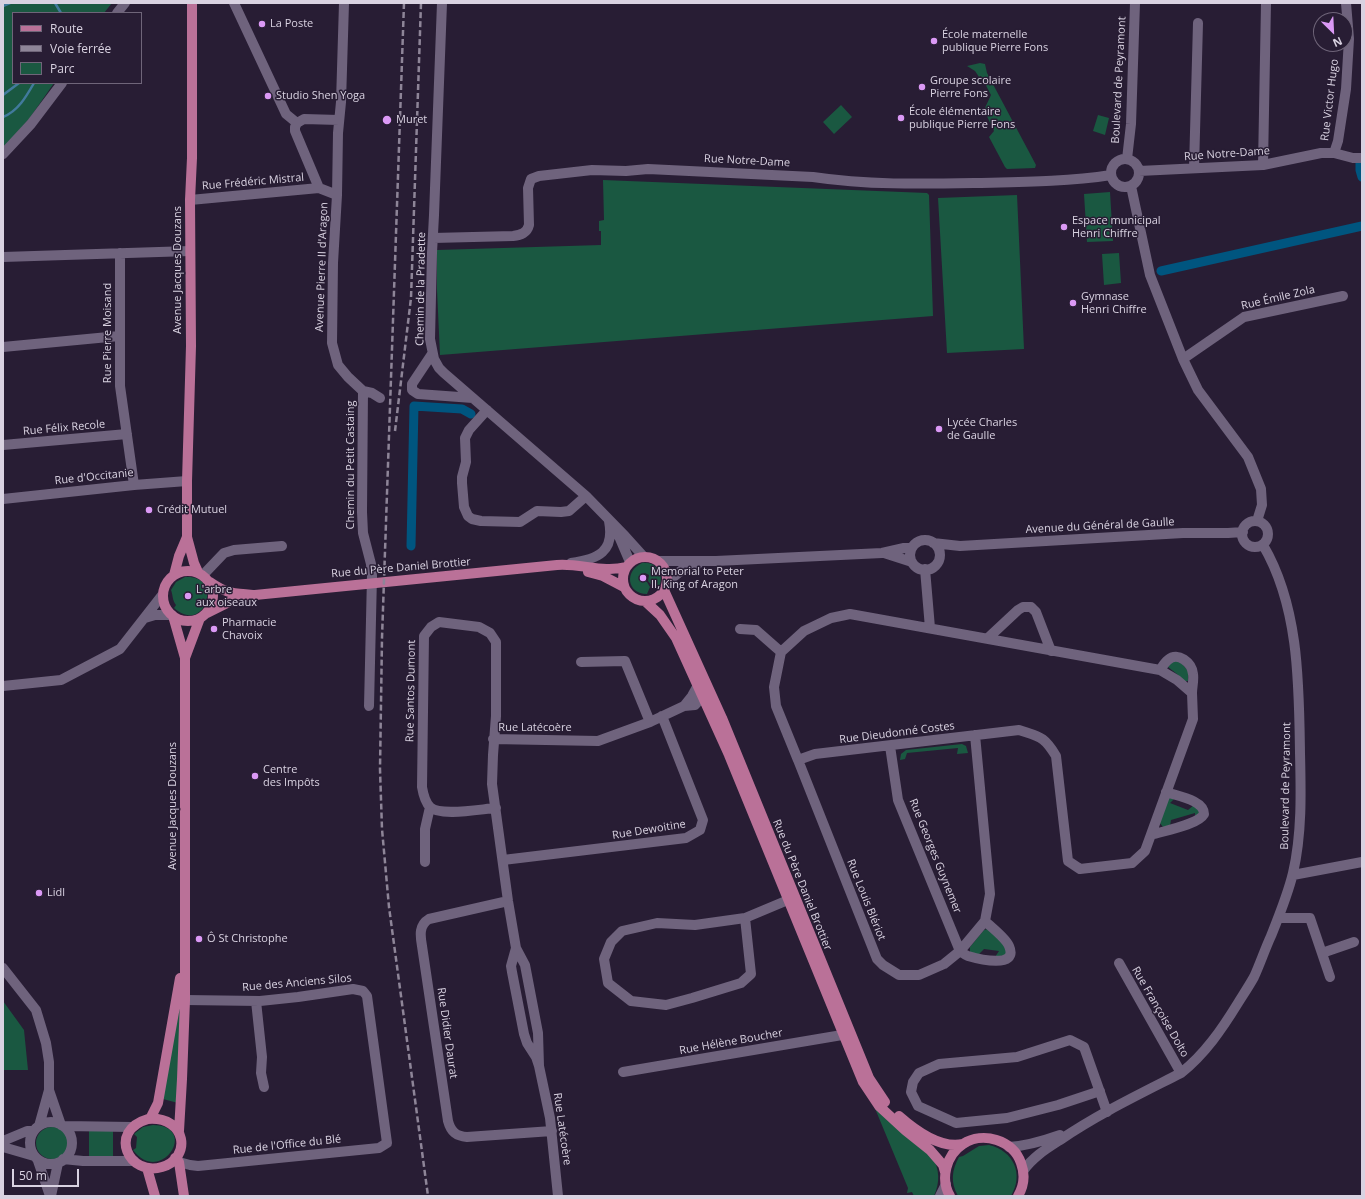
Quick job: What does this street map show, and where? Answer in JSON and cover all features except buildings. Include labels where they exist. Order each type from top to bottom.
[{"type":"main road","name":"Avenue Jacques Douzans","points":[[192,3],[192,158],[190,200],[191,346],[187,536],[194,563],[204,576]]},
{"type":"main road","name":"Avenue Jacques Douzans","points":[[174,575],[179,556],[187,536]]},
{"type":"main road","points":[[644,557],[650,557],[659,561],[666,572],[666,586],[656,598],[646,602],[632,598],[627,593],[622,580],[623,573],[628,564],[637,558],[644,557]]},
{"type":"main road","name":"Rue du Père Daniel Brottier","points":[[204,615],[229,602],[255,595],[568,564],[605,569],[618,569],[628,564]]},
{"type":"main road","name":"Rue du Père Daniel Brottier","points":[[549,566],[590,572],[603,576],[624,587]]},
{"type":"main road","points":[[191,570],[204,576],[214,592],[214,598],[213,603],[204,615],[195,620],[184,620],[173,615],[165,605],[163,594],[166,583],[174,575],[184,571],[191,570]]},
{"type":"main road","name":"Rue du Père Daniel Brottier","points":[[204,576],[222,590],[229,593],[255,595]]},
{"type":"main road","name":"Rue du Père Daniel Brottier","points":[[666,586],[868,1078],[884,1101],[908,1124],[936,1142],[954,1146],[963,1144]]},
{"type":"main road","name":"Rue du Père Daniel Brottier","points":[[646,602],[660,615],[670,627],[676,638],[729,755],[842,1035],[863,1082],[879,1106],[930,1150],[943,1165],[945,1172]]},
{"type":"main road","name":"Avenue Jacques Douzans","points":[[173,615],[185,658],[186,765],[184,1000],[179,1131]]},
{"type":"main road","name":"Avenue Jacques Douzans","points":[[185,658],[204,615]]},
{"type":"main road","name":"Avenue Jacques Douzans","points":[[150,1119],[158,1103],[184,955]]},
{"type":"main road","points":[[177,1160],[162,1167],[147,1168],[139,1165],[128,1154],[126,1148],[126,1137],[132,1127],[142,1121],[150,1119],[165,1121],[175,1126],[181,1136],[181,1148],[177,1160],[184,1196]]},
{"type":"main road","points":[[950,1196],[946,1184],[945,1172],[947,1163],[954,1152],[963,1144],[978,1138],[994,1139],[1009,1147],[1020,1160],[1023,1172],[1022,1187],[1018,1196]]},
{"type":"main road","points":[[147,1168],[155,1196]]},
{"type":"street","points":[[118,12],[125,3]]},
{"type":"street","points":[[234,3],[286,114],[297,123],[304,119],[339,120]]},
{"type":"street","points":[[337,195],[344,3]]},
{"type":"street","name":"Chemin de la Pradette","points":[[442,3],[432,238],[430,339],[432,354],[439,368],[586,496],[644,557]]},
{"type":"street","name":"Boulevard de Peyramont","points":[[1127,159],[1131,124],[1135,3]]},
{"type":"street","points":[[1263,165],[1266,3]]},
{"type":"street","name":"Rue Victor Hugo","points":[[1334,153],[1338,140],[1346,88],[1348,39],[1346,3]]},
{"type":"street","points":[[1194,168],[1198,23]]},
{"type":"street","points":[[3,154],[31,124],[61,84]]},
{"type":"street","name":"Avenue Pierre II d'Aragon","points":[[297,123],[295,131],[319,188],[337,195],[332,263],[332,343],[338,365],[363,391],[372,393],[380,398]]},
{"type":"street","name":"Rue Notre-Dame","points":[[1139,171],[1263,165],[1334,153],[1353,158],[1362,158]]},
{"type":"street","points":[[1127,159],[1136,163],[1139,171],[1138,180],[1131,186],[1122,187],[1118,185],[1112,179],[1111,175],[1112,166],[1119,160],[1127,159]]},
{"type":"street","name":"Rue Notre-Dame","points":[[432,238],[513,236],[522,234],[527,230],[529,225],[528,188],[531,180],[539,176],[592,170],[626,171],[648,169],[929,184],[1040,181],[1111,175]]},
{"type":"street","points":[[1131,186],[1150,275],[1183,359],[1198,390],[1248,457],[1261,489],[1262,505],[1257,521]]},
{"type":"street","name":"Rue Frédéric Mistral","points":[[190,200],[319,188]]},
{"type":"street","points":[[3,257],[190,251]]},
{"type":"street","name":"Rue Pierre Moisand","points":[[120,253],[120,386],[134,485]]},
{"type":"street","name":"Rue Émile Zola","points":[[1183,359],[1244,317],[1343,296]]},
{"type":"street","points":[[3,346],[119,336]]},
{"type":"street","points":[[432,354],[412,384],[414,392],[418,394],[473,398]]},
{"type":"street","name":"Chemin du Petit Castaing","points":[[363,391],[362,523],[371,564],[372,576],[369,706]]},
{"type":"street","points":[[487,410],[469,430],[466,438],[466,462],[462,477],[462,484],[464,507],[472,519],[481,521],[520,522],[537,511],[569,511],[586,496]]},
{"type":"street","name":"Rue Félix Recole","points":[[3,445],[127,434]]},
{"type":"street","name":"Rue d'Occitanie","points":[[3,499],[187,481]]},
{"type":"street","points":[[568,564],[589,560],[599,556],[605,551],[610,539],[611,531],[609,521]]},
{"type":"street","name":"Chemin de la Pradette","points":[[609,521],[624,544],[628,564]]},
{"type":"street","points":[[1257,521],[1264,524],[1268,531],[1268,538],[1259,546],[1250,546],[1244,540],[1243,532],[1249,522],[1257,521]]},
{"type":"street","name":"Avenue du Général de Gaulle","points":[[933,543],[960,546],[1183,533],[1243,532]]},
{"type":"street","points":[[659,561],[716,561],[882,553],[911,548],[919,541],[924,540],[933,543],[938,549],[939,558],[932,568],[925,570],[920,569],[912,562],[882,553]]},
{"type":"street","name":"Boulevard de Peyramont","points":[[1023,1172],[1029,1162],[1075,1129],[1181,1073],[1190,1066],[1218,1034],[1254,978],[1278,918],[1293,875],[1299,844],[1299,690],[1296,652],[1282,586],[1271,559],[1262,544]]},
{"type":"street","points":[[204,576],[224,553],[234,550],[282,546]]},
{"type":"street","name":"Avenue du Général de Gaulle","points":[[939,558],[946,552],[960,546]]},
{"type":"street","points":[[911,548],[910,557],[912,562]]},
{"type":"street","points":[[666,586],[677,573],[690,566],[716,561]]},
{"type":"street","points":[[925,570],[930,628]]},
{"type":"street","points":[[3,686],[60,680],[120,649],[163,594]]},
{"type":"street","points":[[988,638],[1018,610],[1023,607],[1031,607],[1038,616],[1051,650]]},
{"type":"street","points":[[798,760],[776,706],[774,687],[781,652],[804,632],[831,618],[850,614],[1160,670],[1177,680],[1192,693]]},
{"type":"street","points":[[145,618],[155,615],[173,615]]},
{"type":"street","name":"Rue Santos Dumont","points":[[430,807],[425,799],[422,787],[424,636],[431,626],[439,622],[479,627],[490,633],[496,642],[496,716],[494,739]]},
{"type":"street","points":[[740,629],[756,630],[781,652]]},
{"type":"street","name":"Rue Dieudonné Costes","points":[[798,760],[815,754],[1019,730],[1041,737],[1049,744],[1056,756],[1068,861],[1080,869],[1132,864],[1145,852],[1193,719],[1193,672],[1189,664],[1180,657],[1174,657],[1168,660],[1160,670]]},
{"type":"street","points":[[581,662],[625,661],[650,722]]},
{"type":"street","name":"Rue Latécoère","points":[[684,706],[692,696],[700,692],[705,679]]},
{"type":"street","points":[[695,705],[700,692]]},
{"type":"street","name":"Rue Latécoère","points":[[539,1066],[538,1033],[525,965],[516,948],[502,860],[492,784],[494,739],[598,741],[650,722],[684,706],[695,705],[706,707]]},
{"type":"street","name":"Rue Dewoitine","points":[[502,860],[686,838],[700,830],[703,820],[662,716]]},
{"type":"street","name":"Rue Louis Blériot","points":[[798,760],[877,959],[883,965],[899,975],[919,975],[944,964],[960,951],[985,921],[990,894],[975,736]]},
{"type":"street","name":"Rue Georges Guynemer","points":[[890,746],[898,800],[960,951]]},
{"type":"street","points":[[1151,835],[1194,822],[1202,818],[1204,814],[1202,807],[1197,802],[1166,792]]},
{"type":"street","points":[[425,862],[425,829],[430,807],[445,813],[496,808]]},
{"type":"street","points":[[1293,875],[1362,862]]},
{"type":"street","points":[[745,918],[751,974],[741,982],[666,1005],[631,1001],[608,983],[604,959],[611,942],[622,931],[656,923],[695,925],[745,918],[788,900]]},
{"type":"street","name":"Rue Didier Daurat","points":[[508,901],[429,919],[422,928],[422,946],[448,1121],[453,1132],[461,1137],[467,1138],[552,1131]]},
{"type":"street","points":[[1278,918],[1310,918],[1330,977]]},
{"type":"street","points":[[960,951],[967,956],[994,961],[1003,960],[1010,955],[1011,951],[1008,944],[985,921]]},
{"type":"street","points":[[1322,953],[1354,942]]},
{"type":"street","name":"Rue Latécoère","points":[[516,948],[511,966],[524,1034],[539,1066],[552,1131],[558,1196]]},
{"type":"street","name":"Rue Françoise Dolto","points":[[1118,963],[1181,1073]]},
{"type":"street","points":[[3,968],[36,1010],[47,1049],[49,1062],[49,1090],[36,1129],[30,1138],[30,1144],[31,1151],[36,1159],[51,1196]]},
{"type":"street","name":"Rue des Anciens Silos","points":[[184,1000],[256,1001],[353,989],[363,991],[367,996],[386,1133]]},
{"type":"street","points":[[256,1001],[262,1057],[261,1074],[264,1087]]},
{"type":"street","name":"Rue Hélène Boucher","points":[[623,1072],[842,1035]]},
{"type":"street","points":[[1100,1091],[1007,1118],[956,1123],[918,1106],[911,1092],[913,1082],[919,1073],[938,1064],[1017,1057],[1070,1040],[1084,1047],[1100,1091],[1107,1112]]},
{"type":"street","points":[[49,1090],[62,1125],[68,1130],[72,1141],[71,1151],[61,1161],[51,1196]]},
{"type":"street","points":[[3,1141],[36,1129],[46,1123],[53,1122],[62,1125],[132,1127]]},
{"type":"street","name":"Boulevard de Peyramont","points":[[1009,1147],[1040,1142],[1075,1129]]},
{"type":"street","name":"Rue de l'Office du Blé","points":[[177,1160],[190,1165],[198,1166],[379,1148],[387,1143],[386,1133]]},
{"type":"street","points":[[3,1147],[46,1164],[61,1161],[134,1161]]},
{"type":"street","points":[[940,1196],[946,1184]]},
{"type":"green space","points":[[3,3],[112,3],[105,12],[12,12],[12,84],[53,84],[29,119],[3,148]]},
{"type":"green space","points":[[980,63],[985,64],[987,73],[1036,165],[1035,168],[1007,169],[989,137],[994,131],[984,110],[991,95],[981,76],[979,77],[975,71],[967,66]]},
{"type":"green space","points":[[841,105],[852,117],[834,134],[823,122]]},
{"type":"green space","points":[[1098,115],[1109,118],[1105,135],[1093,131]]},
{"type":"green space","points":[[603,180],[927,193],[929,195],[933,316],[440,355],[437,250],[601,245],[599,221],[604,220]]},
{"type":"green space","points":[[1110,192],[1113,241],[1087,242],[1084,194]]},
{"type":"green space","points":[[1017,195],[1024,349],[947,353],[938,198]]},
{"type":"green space","points":[[1119,253],[1121,283],[1104,285],[1102,254]]},
{"type":"green space","points":[[642,563],[655,566],[661,577],[659,587],[652,586],[648,581],[649,575],[645,573],[641,576],[641,580],[647,582],[650,587],[647,594],[640,593],[635,590],[630,582],[632,571]]},
{"type":"green space","points":[[185,577],[197,579],[205,585],[207,593],[206,602],[202,610],[194,615],[185,615],[174,608],[176,605],[171,590],[176,582]]},
{"type":"green space","points":[[1179,660],[1188,671],[1188,681],[1184,681],[1168,667],[1169,662]]},
{"type":"green space","points":[[962,744],[966,746],[968,753],[957,754],[958,748],[907,753],[905,759],[900,760],[901,754],[906,750]]},
{"type":"green space","points":[[1168,798],[1175,798],[1170,803],[1188,810],[1194,805],[1201,812],[1195,819],[1195,813],[1171,820],[1170,826],[1163,827],[1159,822]]},
{"type":"green space","points":[[988,929],[1006,946],[1006,955],[995,957],[999,951],[984,949],[978,955],[970,952],[970,947],[984,930]]},
{"type":"green space","points":[[3,1001],[24,1030],[28,1070],[3,1070]]},
{"type":"green space","points":[[177,1006],[182,1006],[178,1103],[163,1099]]},
{"type":"green space","points":[[874,1106],[932,1157],[938,1171],[938,1181],[934,1196],[914,1196],[912,1192],[907,1193],[908,1188]]},
{"type":"green space","points":[[153,1125],[167,1128],[174,1135],[175,1143],[171,1152],[164,1159],[155,1162],[144,1160],[133,1150],[136,1148],[137,1137],[134,1134],[143,1127]]},
{"type":"green space","points":[[49,1127],[55,1127],[65,1134],[68,1143],[67,1149],[61,1156],[55,1159],[49,1159],[39,1152],[36,1146],[36,1140],[43,1130]]},
{"type":"green space","points":[[89,1130],[113,1130],[113,1157],[89,1157]]},
{"type":"green space","points":[[989,1145],[1005,1152],[1014,1164],[1017,1180],[1011,1196],[958,1196],[955,1191],[953,1181],[953,1171],[959,1157],[979,1146]]},
{"type":"waterway","points":[[3,6],[10,3]]},
{"type":"waterway","points":[[55,3],[60,12]]},
{"type":"waterway","points":[[3,95],[18,84]]},
{"type":"waterway","points":[[3,117],[17,107],[25,98],[33,84]]},
{"type":"waterway","points":[[1362,163],[1360,163],[1362,177]]},
{"type":"waterway","points":[[1161,271],[1362,226]]},
{"type":"waterway","points":[[411,546],[414,406],[462,409],[471,414]]},
{"type":"railway","points":[[404,3],[382,638],[380,769],[382,829],[389,907],[428,1196]]},
{"type":"railway","points":[[395,431],[411,298],[421,3]]},
{"type":"place","name":"La Poste","points":[[262,24]]},
{"type":"place","name":"École maternelle publique Pierre Fons","points":[[934,41]]},
{"type":"place","name":"Groupe scolaire Pierre Fons","points":[[922,87]]},
{"type":"place","name":"Studio Shen Yoga","points":[[268,96]]},
{"type":"place","name":"École élémentaire publique Pierre Fons","points":[[901,118]]},
{"type":"place","name":"Muret","points":[[387,120]]},
{"type":"place","name":"Espace municipal Henri Chiffre","points":[[1064,227]]},
{"type":"place","name":"Gymnase Henri Chiffre","points":[[1073,303]]},
{"type":"place","name":"Lycée Charles de Gaulle","points":[[939,429]]},
{"type":"place","name":"Crédit Mutuel","points":[[149,510]]},
{"type":"place","name":"Memorial to Peter II, King of Aragon","points":[[643,578]]},
{"type":"place","name":"L'arbre aux oiseaux","points":[[188,596]]},
{"type":"place","name":"Pharmacie Chavoix","points":[[214,629]]},
{"type":"place","name":"Centre des Impôts","points":[[255,776]]},
{"type":"place","name":"Lidl","points":[[39,893]]},
{"type":"place","name":"Ô St Christophe","points":[[199,939]]}]
